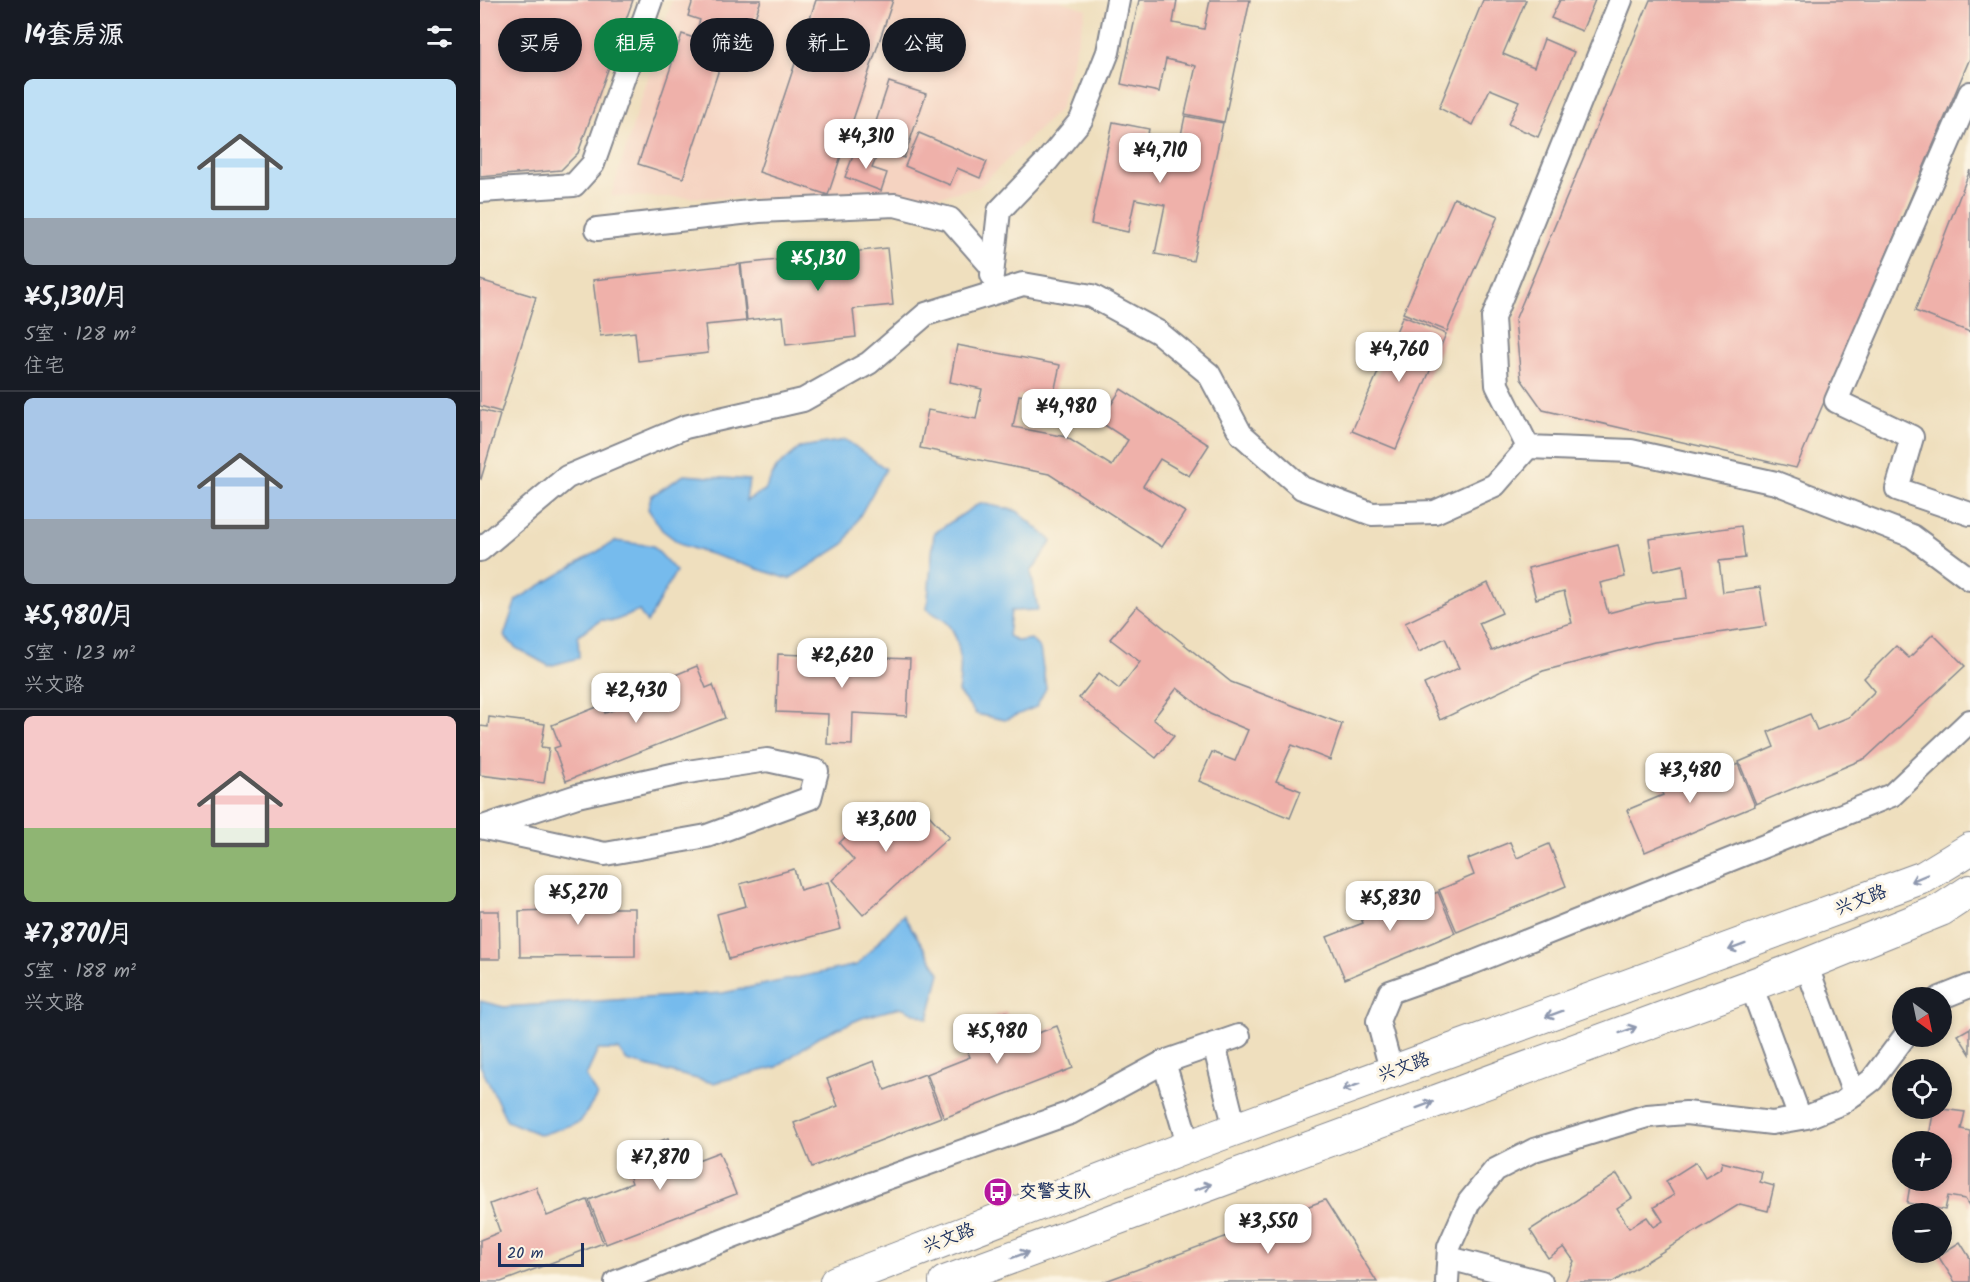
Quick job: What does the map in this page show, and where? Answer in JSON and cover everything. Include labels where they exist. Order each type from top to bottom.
[{"type":"main road","name":"兴文路","points":[[836,1282],[1235,1129],[1924,877],[1970,849]]},
{"type":"main road","name":"兴文路","points":[[945,1282],[1751,985],[1941,910],[1970,891]]},
{"type":"street","points":[[480,191],[574,185],[593,164],[651,0]]},
{"type":"street","points":[[990,294],[999,211],[1047,161],[1081,120],[1108,52],[1118,0]]},
{"type":"street","points":[[1528,447],[1497,385],[1494,318],[1621,0]]},
{"type":"street","points":[[1970,93],[1836,401],[1912,436],[1897,489],[1970,514]]},
{"type":"street","points":[[597,229],[759,211],[895,205],[950,219],[992,267]]},
{"type":"street","points":[[480,550],[567,477],[685,427],[803,400],[869,363],[926,314],[1023,284],[1092,296],[1158,332],[1209,374],[1241,434],[1302,488],[1372,514],[1435,512],[1496,485],[1528,447]]},
{"type":"street","points":[[1528,447],[1631,451],[1776,483],[1912,536],[1970,579]]},
{"type":"street","points":[[1392,1072],[1378,1021],[1390,992],[1472,963],[1892,795],[1970,721]]},
{"type":"street","points":[[768,760],[817,771],[810,798],[707,836],[605,854],[481,827],[577,796],[681,773],[768,760]]},
{"type":"street","points":[[1806,964],[1854,1094]]},
{"type":"street","points":[[1751,985],[1800,1118]]},
{"type":"street","points":[[1952,993],[1970,986]]},
{"type":"street","points":[[616,1282],[873,1183],[1070,1113],[1164,1062],[1239,1036]]},
{"type":"street","points":[[1214,1044],[1235,1129]]},
{"type":"street","points":[[1447,1282],[1449,1247],[1469,1202],[1495,1170],[1534,1150],[1647,1116],[1686,1113],[1772,1123],[1800,1118],[1842,1103],[1872,1080],[1897,1047]]},
{"type":"street","points":[[1164,1062],[1189,1147]]},
{"type":"street","points":[[1449,1258],[1541,1282]]},
{"type":"shaded area","points":[[672,0],[1058,0],[1086,9],[1060,109],[979,187],[914,202],[611,196],[650,72],[678,72],[678,18],[666,18]]},
{"type":"water","points":[[846,440],[886,469],[844,544],[789,579],[682,545],[662,530],[648,509],[651,496],[684,475],[749,480],[746,501],[765,490],[776,468],[801,447]]},
{"type":"water","points":[[980,503],[1017,511],[1052,541],[1031,572],[1038,610],[1011,611],[1008,636],[1018,641],[1031,639],[1040,649],[1046,688],[1036,707],[1005,720],[976,714],[958,692],[960,667],[957,641],[948,623],[927,609],[934,533]]},
{"type":"water","points":[[615,541],[653,546],[676,571],[647,623],[639,611],[614,621],[601,620],[578,635],[579,658],[549,666],[516,648],[504,636],[516,600]]},
{"type":"water","points":[[903,915],[940,973],[928,1019],[901,1007],[862,1018],[820,1036],[777,1067],[713,1083],[627,1061],[619,1050],[598,1050],[586,1076],[597,1096],[580,1122],[541,1135],[507,1121],[480,1065],[480,1001],[504,1007],[723,993],[857,965]]},
{"type":"building","points":[[480,0],[633,0],[627,18],[594,18],[594,72],[607,72],[578,153],[561,170],[480,177]]},
{"type":"building","points":[[693,0],[761,0],[755,18],[694,18],[688,16]]},
{"type":"building","points":[[816,0],[893,0],[887,18],[882,18],[882,33],[870,69],[870,18],[810,18]]},
{"type":"building","points":[[1139,0],[1177,0],[1173,23],[1204,29],[1210,0],[1250,0],[1224,122],[1185,114],[1196,66],[1166,59],[1159,92],[1121,84]]},
{"type":"building","points":[[1483,0],[1526,0],[1503,54],[1534,67],[1544,39],[1574,52],[1538,137],[1508,124],[1519,101],[1490,89],[1473,125],[1439,108]]},
{"type":"building","points":[[1560,0],[1595,0],[1582,31],[1551,18]]},
{"type":"building","points":[[1650,0],[1970,0],[1970,58],[1796,468],[1543,410],[1521,379],[1515,320]]},
{"type":"building","points":[[682,34],[690,37],[690,72],[718,72],[683,178],[638,164],[669,72],[678,72],[678,46]]},
{"type":"building","points":[[792,72],[869,72],[828,195],[759,172]]},
{"type":"building","points":[[889,82],[926,94],[904,158],[868,146]]},
{"type":"building","points":[[1185,116],[1223,123],[1193,261],[1155,254],[1165,205],[1135,199],[1128,232],[1091,224],[1113,122],[1149,129],[1142,163],[1174,169]]},
{"type":"building","points":[[919,133],[987,162],[980,178],[957,168],[950,185],[905,166]]},
{"type":"building","points":[[856,148],[877,156],[872,168],[887,173],[881,191],[845,177]]},
{"type":"building","points":[[1970,170],[1970,332],[1915,311]]},
{"type":"building","points":[[1454,198],[1498,216],[1447,331],[1403,313]]},
{"type":"building","points":[[887,248],[893,305],[853,309],[856,337],[786,345],[783,316],[747,320],[741,264]]},
{"type":"building","points":[[740,264],[746,321],[705,325],[708,353],[638,361],[635,332],[600,336],[593,280]]},
{"type":"building","points":[[480,280],[536,297],[501,412],[480,406]]},
{"type":"building","points":[[1403,316],[1446,334],[1396,449],[1352,431]]},
{"type":"building","points":[[957,345],[1060,365],[1052,402],[1019,395],[1013,427],[1066,437],[1112,466],[1128,440],[1100,422],[1121,389],[1209,445],[1189,476],[1160,459],[1143,486],[1185,512],[1162,547],[1049,474],[920,448],[928,410],[976,419],[982,389],[950,382]]},
{"type":"building","points":[[480,410],[500,415],[481,479],[480,478]]},
{"type":"building","points":[[1741,526],[1745,558],[1719,561],[1723,592],[1760,587],[1766,626],[1654,642],[1543,671],[1440,720],[1424,684],[1459,668],[1445,638],[1419,652],[1405,623],[1488,583],[1502,613],[1479,623],[1492,651],[1529,635],[1572,623],[1564,591],[1536,599],[1528,568],[1618,545],[1625,577],[1600,583],[1608,613],[1646,603],[1687,598],[1683,565],[1654,571],[1649,539]]},
{"type":"building","points":[[1137,606],[1231,682],[1342,724],[1330,760],[1292,745],[1276,781],[1301,791],[1290,818],[1199,781],[1212,752],[1235,761],[1248,730],[1210,714],[1177,688],[1153,719],[1174,736],[1156,758],[1079,698],[1099,673],[1119,689],[1140,662],[1110,639]]},
{"type":"building","points":[[1933,634],[1965,666],[1866,758],[1756,804],[1739,762],[1774,747],[1768,732],[1810,714],[1817,730],[1849,717],[1875,691],[1864,678],[1896,646],[1909,658]]},
{"type":"building","points":[[778,654],[910,659],[907,716],[853,713],[852,745],[827,744],[828,714],[776,712]]},
{"type":"building","points":[[697,666],[706,688],[713,685],[725,718],[566,781],[554,748],[560,746],[552,725],[602,705],[605,713],[650,696],[646,687]]},
{"type":"building","points":[[489,717],[545,724],[541,747],[549,748],[544,783],[480,775],[480,726],[488,727]]},
{"type":"building","points":[[1699,762],[1706,778],[1738,764],[1755,806],[1645,852],[1627,810],[1663,795],[1656,780]]},
{"type":"building","points":[[916,801],[949,837],[863,915],[832,880],[854,860],[839,843],[880,805],[895,821]]},
{"type":"building","points":[[1510,842],[1517,858],[1549,844],[1566,886],[1457,932],[1439,890],[1474,875],[1468,859]]},
{"type":"building","points":[[794,869],[800,890],[828,882],[841,929],[729,959],[717,914],[746,906],[740,884]]},
{"type":"building","points":[[605,886],[605,908],[635,908],[635,956],[520,957],[519,911],[549,910],[549,887]]},
{"type":"building","points":[[1399,889],[1406,905],[1438,892],[1455,933],[1345,979],[1327,937],[1363,923],[1356,907]]},
{"type":"building","points":[[480,911],[499,911],[500,959],[480,959]]},
{"type":"building","points":[[1006,1012],[1017,1041],[1057,1026],[1073,1068],[944,1118],[927,1074],[970,1057],[959,1030]]},
{"type":"building","points":[[1970,1028],[1970,1054],[1958,1035]]},
{"type":"building","points":[[874,1061],[885,1090],[925,1074],[941,1117],[812,1167],[794,1123],[838,1106],[827,1079]]},
{"type":"building","points":[[1952,1110],[1965,1112],[1961,1129],[1970,1131],[1970,1207],[1965,1199],[1948,1196],[1946,1203],[1907,1203],[1909,1191],[1952,1191],[1952,1131],[1930,1131],[1932,1119],[1952,1119]]},
{"type":"building","points":[[668,1138],[679,1167],[719,1152],[736,1194],[606,1244],[589,1200],[632,1183],[622,1156]]},
{"type":"building","points":[[1696,1162],[1705,1178],[1720,1169],[1722,1162],[1762,1172],[1760,1182],[1774,1186],[1768,1211],[1740,1204],[1613,1282],[1565,1282],[1574,1261],[1564,1247],[1548,1258],[1530,1230],[1617,1174],[1632,1198],[1617,1208],[1629,1228],[1647,1217],[1654,1227],[1663,1221],[1654,1207],[1674,1195],[1666,1181]]},
{"type":"building","points":[[536,1187],[547,1216],[587,1200],[603,1243],[501,1282],[480,1282],[480,1240],[500,1232],[490,1204]]},
{"type":"building","points":[[1325,1200],[1377,1282],[1103,1282]]},
{"type":"building","points":[[1960,1242],[1970,1258],[1970,1282],[1955,1282],[1943,1263],[1952,1263],[1952,1247]]},
{"type":"place","name":"交警支队","points":[[998,1192]]}]
